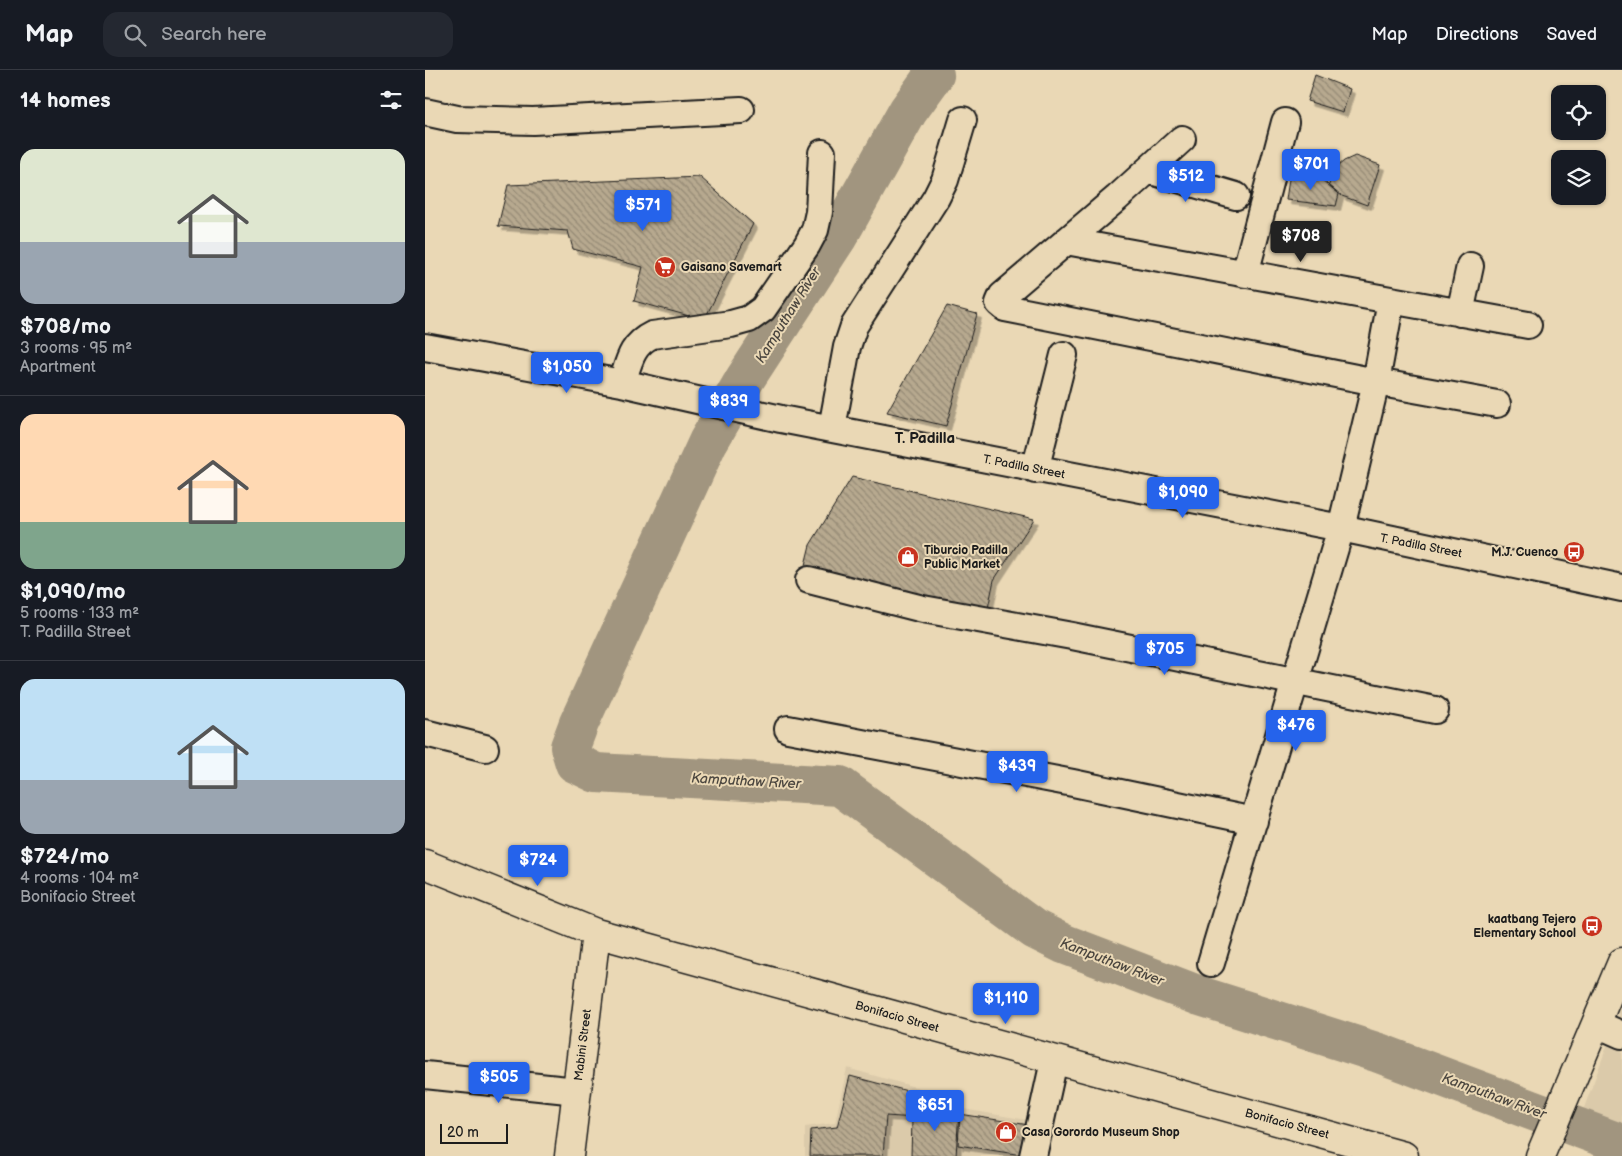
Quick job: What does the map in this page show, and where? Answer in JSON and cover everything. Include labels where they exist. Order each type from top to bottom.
[{"type":"main road","name":"Bonifacio Street","points":[[425,864],[596,933],[1054,1061],[1404,1156]]},
{"type":"main road","name":"Mabini Street","points":[[569,1156],[596,933]]},
{"type":"main road","points":[[1544,1147],[1622,962]]},
{"type":"street","points":[[425,112],[457,119],[533,121],[741,110]]},
{"type":"street","points":[[832,428],[847,347],[854,326],[936,198],[947,173],[963,120]]},
{"type":"street","points":[[1245,274],[1285,122]]},
{"type":"street","points":[[1181,138],[1148,170],[1001,296],[999,303],[1005,308],[1376,382],[1497,404]]},
{"type":"street","points":[[622,383],[632,353],[641,341],[652,335],[731,324],[749,319],[763,309],[807,245],[815,230],[819,212],[822,153]]},
{"type":"street","points":[[1148,170],[1236,196]]},
{"type":"street","points":[[1066,241],[1528,325]]},
{"type":"street","points":[[1460,313],[1470,266]]},
{"type":"street","points":[[1211,962],[1341,528],[1376,382],[1391,300]]},
{"type":"street","name":"T. Padilla Street","points":[[425,347],[622,383],[753,413],[1035,470],[1341,528],[1622,588]]},
{"type":"street","points":[[1035,470],[1064,355]]},
{"type":"street","points":[[809,580],[923,609],[1072,636],[1435,710]]},
{"type":"street","points":[[788,729],[1073,783],[1254,821]]},
{"type":"street","points":[[425,733],[485,748]]},
{"type":"street","points":[[1597,1024],[1622,1035]]},
{"type":"street","points":[[1033,1156],[1054,1061]]},
{"type":"street","points":[[425,1075],[577,1091]]},
{"type":"shaded area","points":[[1622,1006],[1622,1140],[1578,1124]]},
{"type":"shaded area","points":[[847,1068],[922,1089],[923,1102],[1033,1121],[1024,1156],[805,1156],[805,1127],[835,1123]]},
{"type":"building","points":[[1315,75],[1350,89],[1343,112],[1307,101]]},
{"type":"building","points":[[1355,156],[1380,165],[1367,205],[1342,196],[1329,185],[1332,171],[1344,161]]},
{"type":"building","points":[[1290,172],[1321,179],[1339,194],[1336,206],[1286,200]]},
{"type":"building","points":[[700,177],[753,224],[704,320],[634,301],[643,267],[573,249],[568,231],[498,226],[508,185]]},
{"type":"building","points":[[947,306],[977,314],[946,426],[887,412]]},
{"type":"building","name":"Tiburcio Padilla Public Market","points":[[852,477],[1034,519],[994,580],[987,613],[804,569],[810,545]]},
{"type":"building","points":[[850,1076],[919,1094],[915,1118],[886,1116],[883,1156],[810,1156],[811,1130],[837,1127]]},
{"type":"building","points":[[919,1105],[959,1111],[956,1156],[911,1156],[912,1120],[918,1120]]},
{"type":"building","points":[[960,1114],[1029,1125],[1022,1155],[958,1145]]},
{"type":"waterway","name":"Kamputhaw River","points":[[932,70],[934,75],[908,111],[838,236],[745,379],[708,442],[579,723],[570,747],[575,763],[596,773],[840,786],[1034,929],[1064,944],[1200,996],[1379,1053],[1622,1144]]},
{"type":"place","name":"Gaisano Savemart","points":[[665,267]]},
{"type":"place","name":"M.J. Cuenco","points":[[1574,552]]},
{"type":"place","name":"Tiburcio Padilla Public Market","points":[[908,557]]},
{"type":"place","name":"kaatbang Tejero Elementary School","points":[[1592,926]]},
{"type":"place","name":"Casa Gorordo Museum Shop","points":[[1006,1132]]},
{"type":"district","name":"T. Padilla","points":[[925,438]]}]
